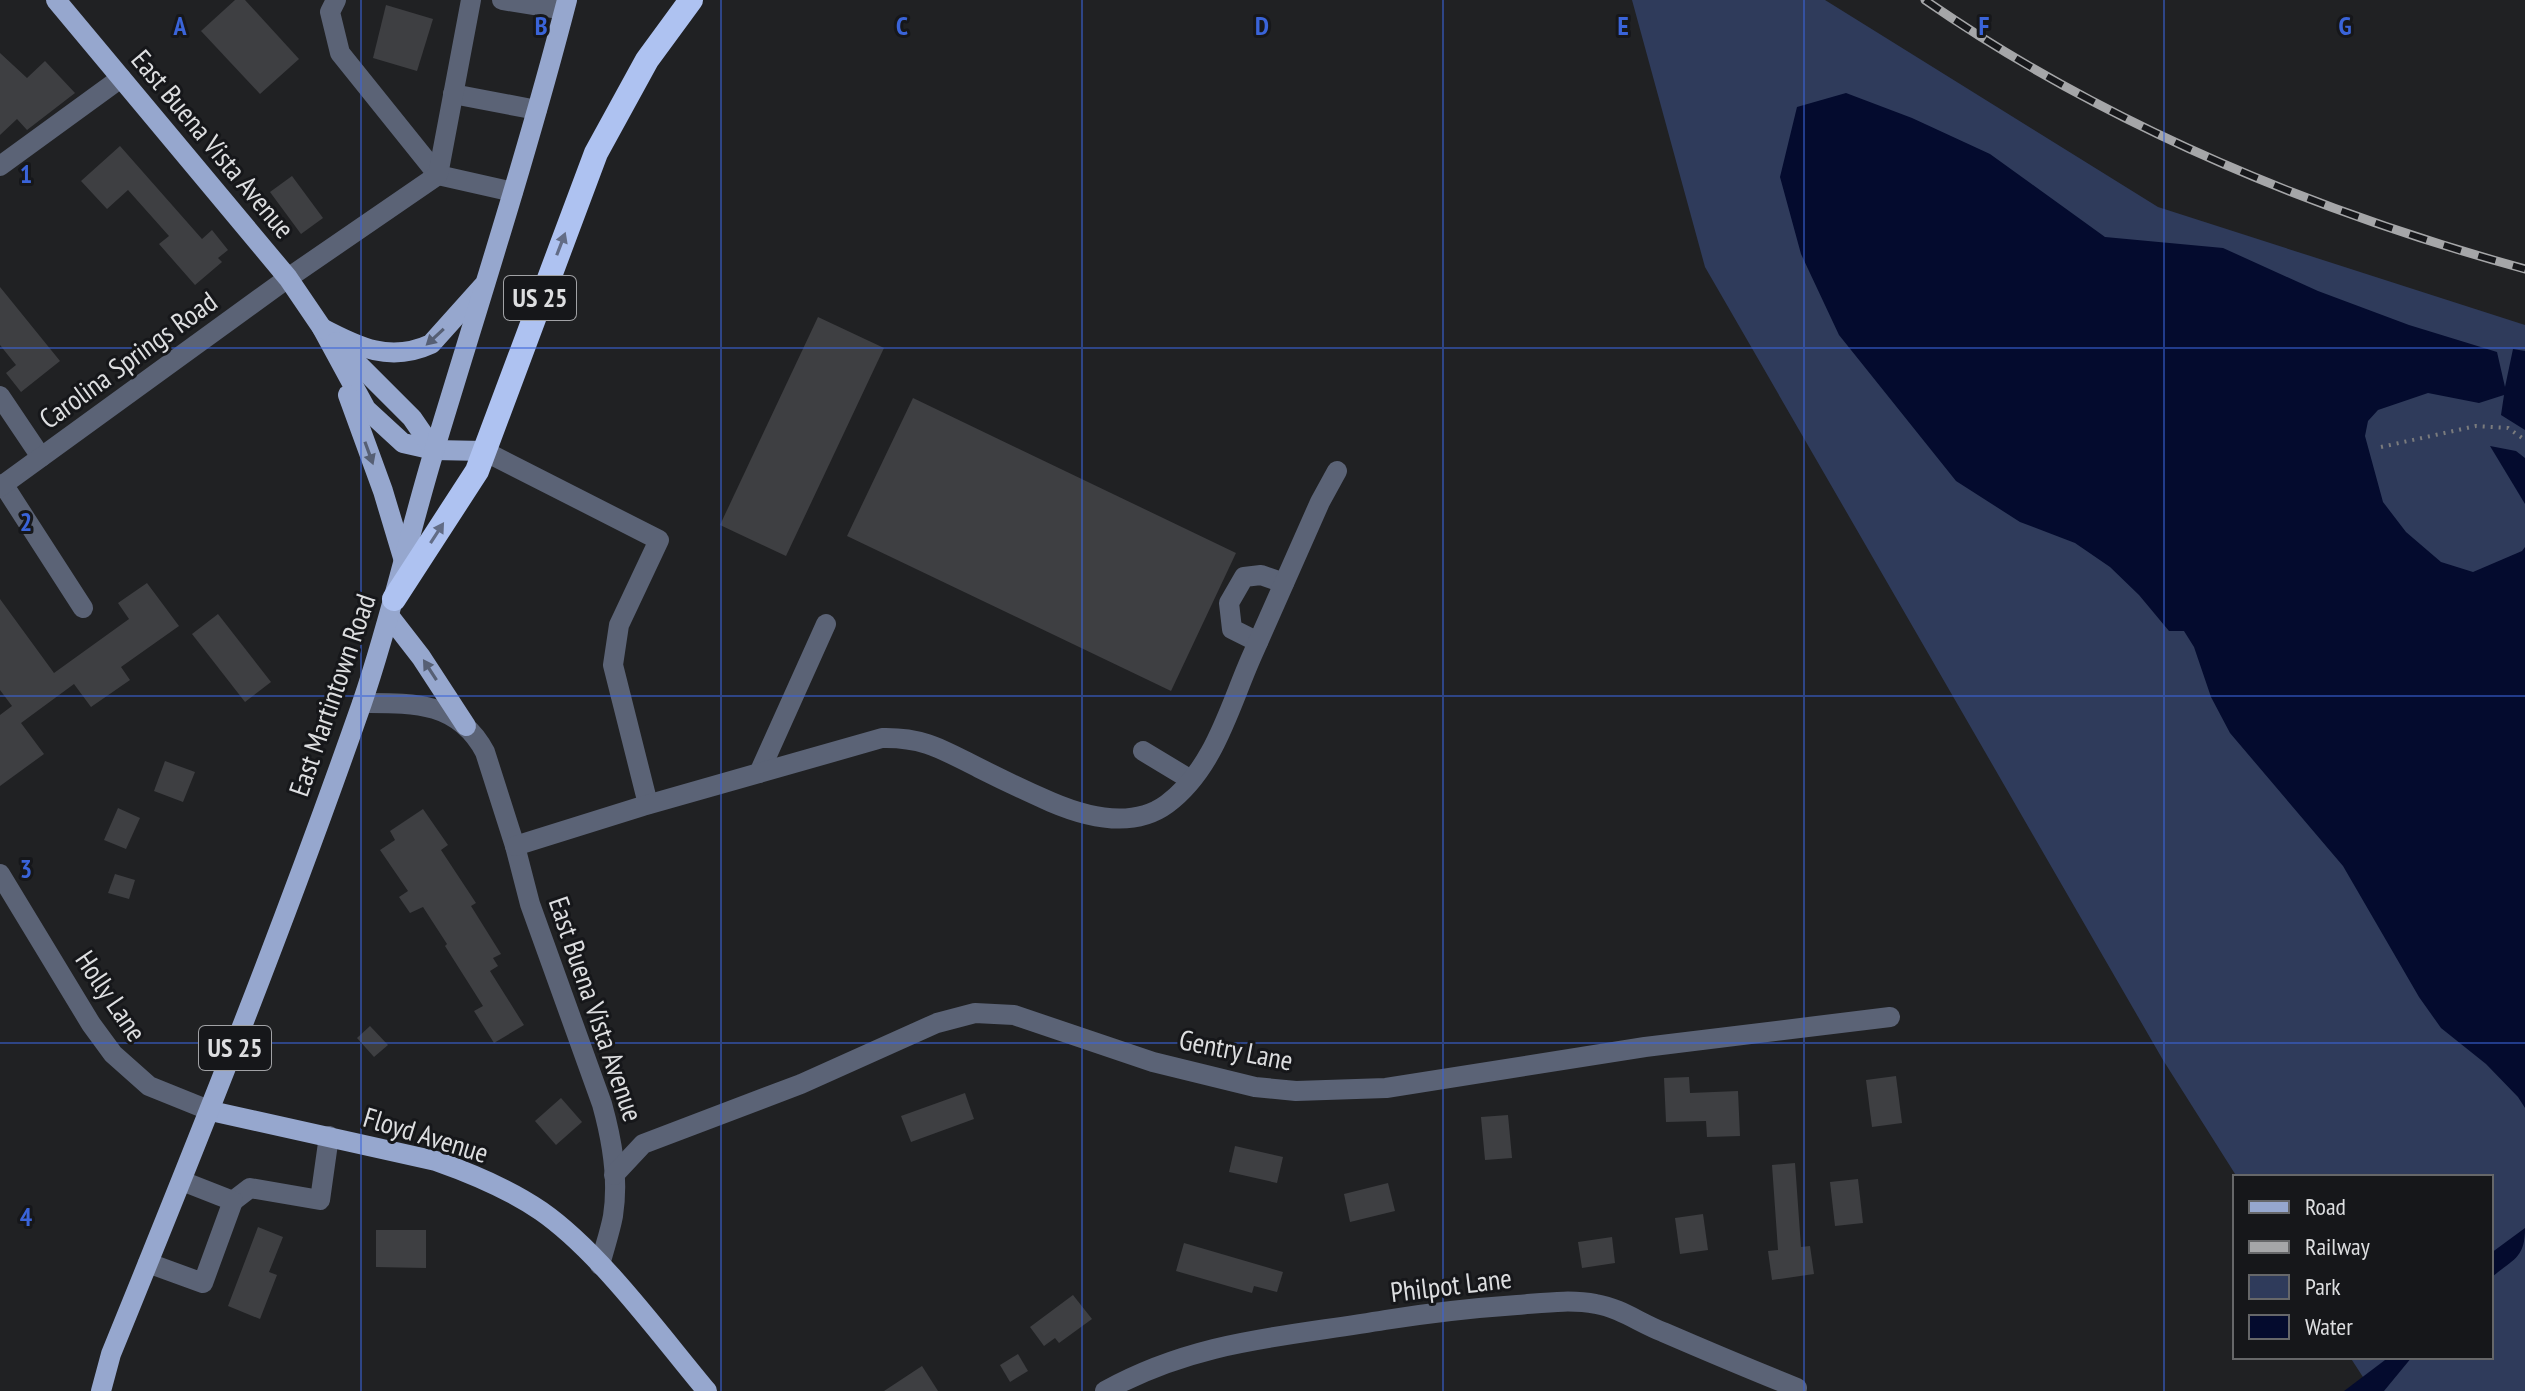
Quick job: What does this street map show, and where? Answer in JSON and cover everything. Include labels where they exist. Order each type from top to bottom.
[{"type":"highway","name":"US 25","points":[[392,608],[477,471],[596,153],[647,60],[691,0]]},
{"type":"main road","name":"East Buena Vista Avenue","points":[[56,0],[288,278],[322,328],[366,409],[403,443],[434,450],[484,451]]},
{"type":"main road","name":"East Martintown Road","points":[[101,1391],[111,1354],[211,1111],[281,929],[362,703],[566,5]]},
{"type":"main road","points":[[322,328],[371,351],[404,353],[431,344],[488,280]]},
{"type":"main road","points":[[322,328],[383,491],[404,561]]},
{"type":"main road","points":[[392,608],[466,726]]},
{"type":"main road","name":"Floyd Avenue","points":[[211,1111],[436,1161],[471,1173],[543,1212],[600,1265]]},
{"type":"main road","points":[[600,1265],[707,1391]]},
{"type":"street","points":[[336,0],[330,12],[340,53],[438,175],[513,192]]},
{"type":"street","points":[[438,175],[471,0]]},
{"type":"street","points":[[502,0],[566,5]]},
{"type":"street","points":[[0,166],[121,78]]},
{"type":"street","points":[[453,94],[537,110]]},
{"type":"street","name":"Carolina Springs Road","points":[[2,486],[288,278],[438,175]]},
{"type":"street","points":[[0,396],[41,457]]},
{"type":"street","points":[[484,451],[659,540],[619,625],[613,665],[648,804]]},
{"type":"street","points":[[515,846],[648,804],[882,738],[911,739],[939,746],[1013,786],[1066,808],[1102,818],[1130,817],[1157,809],[1191,780],[1213,748],[1320,502],[1337,471]]},
{"type":"street","points":[[2,486],[83,608]]},
{"type":"street","points":[[1258,642],[1232,629],[1229,603],[1244,577],[1261,575],[1284,583]]},
{"type":"street","points":[[759,773],[826,624]]},
{"type":"street","points":[[362,703],[406,703],[444,711],[466,726]]},
{"type":"street","name":"East Buena Vista Avenue","points":[[466,726],[485,752],[530,904],[602,1104],[614,1159],[614,1175],[613,1216],[600,1265]]},
{"type":"street","points":[[1143,751],[1191,780]]},
{"type":"street","name":"Holly Lane","points":[[0,874],[91,1024],[113,1054],[149,1086],[211,1111]]},
{"type":"street","name":"Gentry Lane","points":[[614,1175],[643,1144],[801,1084],[937,1023],[975,1013],[1014,1015],[1153,1062],[1205,1076],[1255,1087],[1312,1091],[1386,1088],[1645,1047],[1890,1017]]},
{"type":"street","points":[[148,1263],[203,1283],[233,1201],[250,1188],[320,1200],[329,1136]]},
{"type":"street","points":[[182,1181],[233,1201]]},
{"type":"street","name":"Philpot Lane","points":[[1105,1391],[1138,1372],[1176,1358],[1257,1338],[1444,1311],[1562,1301],[1596,1304],[1620,1311],[1662,1332],[1797,1388]]},
{"type":"path","points":[[2381,447],[2476,426],[2508,428],[2525,440]]},
{"type":"green space","points":[[1632,0],[1825,0],[2158,207],[2525,325],[2525,1391],[2372,1391],[2351,1359],[2493,1359],[2493,1175],[2236,1175],[2163,1060],[1705,267]]},
{"type":"water","points":[[1846,93],[1912,118],[1990,154],[2105,237],[2223,248],[2318,291],[2409,325],[2497,352],[2505,387],[2513,349],[2525,351],[2525,430],[2501,415],[2504,395],[2479,403],[2428,393],[2378,410],[2368,421],[2365,436],[2383,502],[2406,532],[2441,562],[2473,572],[2525,547],[2525,1108],[2486,1064],[2441,1028],[2419,997],[2343,866],[2230,733],[2211,697],[2194,647],[2184,631],[2169,631],[2110,567],[2075,543],[2020,522],[1956,481],[1839,335],[1801,254],[1780,177],[1797,107]]},
{"type":"water","points":[[2490,446],[2516,451],[2525,458],[2525,504]]},
{"type":"water","points":[[2525,1228],[2520,1253],[2493,1276],[2493,1252]]},
{"type":"water","points":[[2386,1359],[2410,1359],[2384,1391],[2344,1391]]},
{"type":"building","points":[[235,0],[245,0],[299,59],[260,94],[201,31]]},
{"type":"building","points":[[386,5],[433,19],[417,71],[373,58]]},
{"type":"building","points":[[0,53],[27,78],[45,61],[75,93],[27,130],[17,119],[0,135]]},
{"type":"building","points":[[120,146],[202,239],[212,230],[228,250],[218,258],[222,262],[195,285],[159,244],[169,236],[128,190],[107,209],[81,181]]},
{"type":"building","points":[[292,176],[323,218],[301,234],[270,192]]},
{"type":"building","points":[[0,287],[60,361],[21,392],[6,373],[16,365],[0,345]]},
{"type":"building","points":[[818,317],[884,348],[786,556],[720,525]]},
{"type":"building","points":[[913,398],[1236,553],[1171,691],[847,536]]},
{"type":"building","points":[[147,583],[179,626],[121,667],[130,680],[91,707],[74,684],[21,723],[44,754],[0,786],[0,715],[12,706],[0,690],[0,599],[54,673],[129,619],[118,603]]},
{"type":"building","points":[[218,614],[271,682],[245,702],[192,634]]},
{"type":"building","points":[[165,761],[195,772],[183,802],[154,791]]},
{"type":"building","points":[[118,808],[140,818],[126,849],[104,840]]},
{"type":"building","points":[[423,809],[448,845],[441,850],[476,903],[471,906],[501,954],[493,958],[498,966],[490,971],[524,1025],[494,1043],[474,1011],[483,1006],[445,946],[447,944],[423,907],[410,913],[399,897],[408,891],[380,850],[395,840],[390,831]]},
{"type":"building","points":[[115,874],[135,880],[129,899],[108,893]]},
{"type":"building","points":[[370,1026],[388,1045],[374,1057],[357,1038]]},
{"type":"building","points":[[1896,1076],[1902,1123],[1872,1127],[1866,1080]]},
{"type":"building","points":[[1689,1077],[1690,1093],[1738,1091],[1740,1136],[1707,1137],[1706,1121],[1666,1122],[1664,1078]]},
{"type":"building","points":[[965,1093],[974,1119],[911,1142],[901,1116]]},
{"type":"building","points":[[561,1098],[582,1122],[556,1145],[535,1121]]},
{"type":"building","points":[[1508,1115],[1512,1158],[1485,1160],[1481,1117]]},
{"type":"building","points":[[1235,1146],[1283,1157],[1277,1183],[1229,1172]]},
{"type":"building","points":[[1795,1163],[1801,1247],[1810,1246],[1814,1274],[1772,1280],[1768,1251],[1778,1250],[1772,1165]]},
{"type":"building","points":[[1858,1179],[1863,1223],[1835,1226],[1830,1182]]},
{"type":"building","points":[[1388,1183],[1395,1211],[1350,1222],[1344,1194]]},
{"type":"building","points":[[1703,1214],[1708,1250],[1680,1254],[1675,1218]]},
{"type":"building","points":[[258,1227],[283,1237],[269,1272],[277,1275],[260,1319],[228,1306]]},
{"type":"building","points":[[376,1230],[426,1230],[426,1268],[376,1267]]},
{"type":"building","points":[[1612,1237],[1615,1263],[1582,1268],[1578,1242]]},
{"type":"building","points":[[1184,1243],[1283,1272],[1277,1292],[1254,1286],[1252,1293],[1176,1271]]},
{"type":"building","points":[[1073,1295],[1092,1319],[1059,1343],[1055,1338],[1044,1346],[1030,1327]]},
{"type":"building","points":[[1018,1354],[1028,1371],[1010,1382],[1000,1365]]},
{"type":"building","points":[[922,1366],[938,1391],[884,1391]]},
{"type":"railway","points":[[1925,0],[2065,87],[2214,160],[2368,220],[2525,269]]}]
